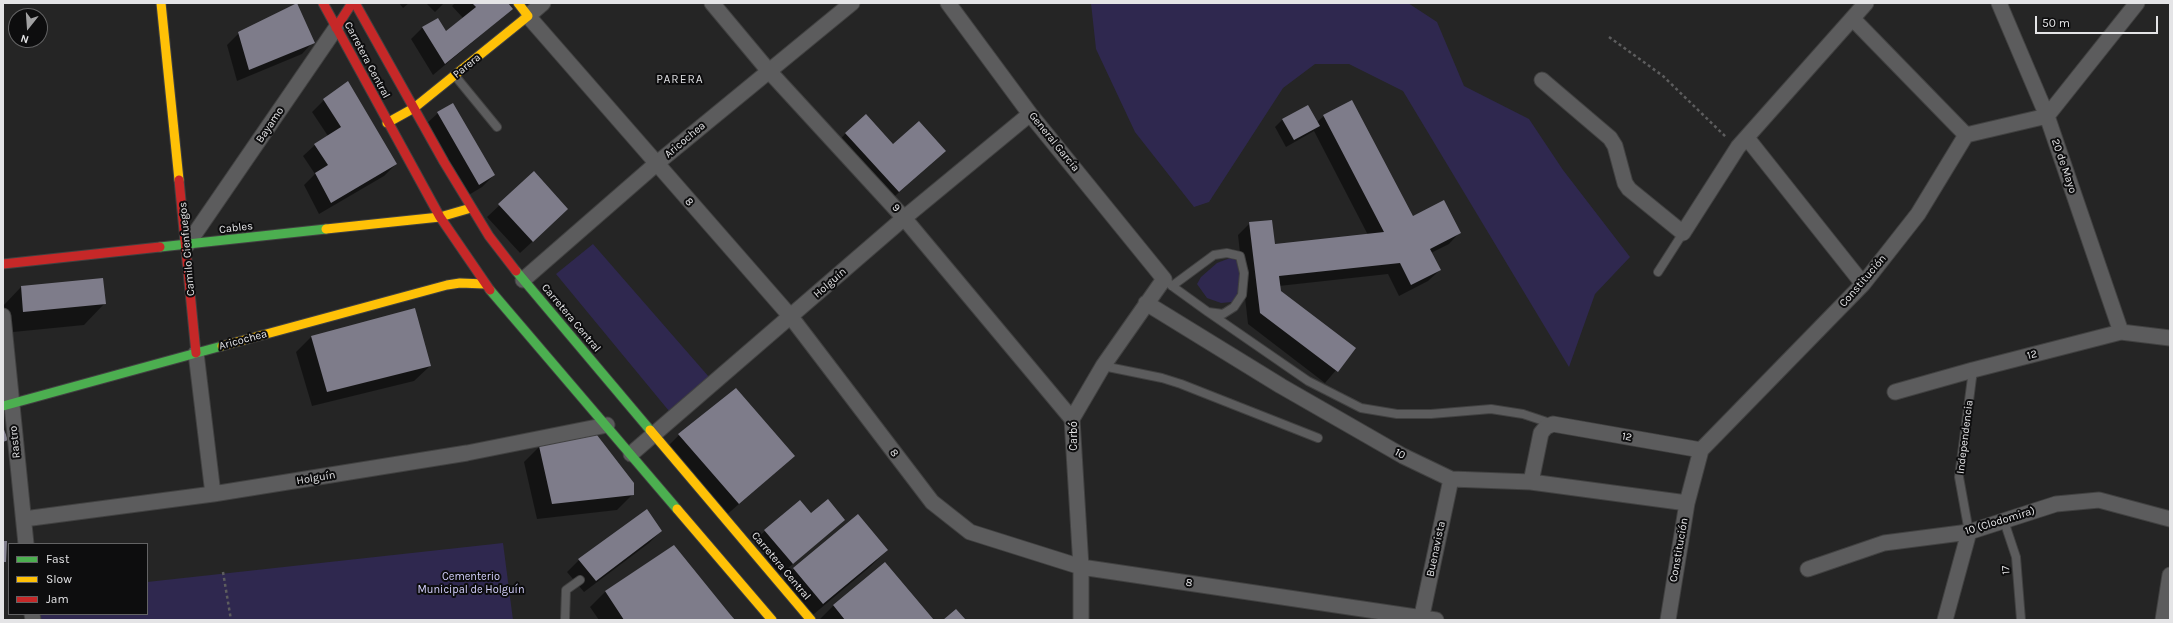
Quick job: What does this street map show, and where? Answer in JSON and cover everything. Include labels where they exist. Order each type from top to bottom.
[{"type":"main road","name":"Camilo Cienfuegos","points":[[162,3],[187,245],[196,353]]},
{"type":"main road","name":"Carretera Central","points":[[323,3],[387,123],[440,217],[485,284],[772,620]]},
{"type":"main road","name":"Carretera Central","points":[[353,3],[471,208],[523,280],[811,620]]},
{"type":"main road","name":"Bayamo","points":[[336,28],[353,3]]},
{"type":"main road","name":"8","points":[[518,3],[528,16]]},
{"type":"main road","name":"Parera","points":[[387,123],[414,108],[456,76],[528,16]]},
{"type":"main road","name":"Cables","points":[[3,264],[440,217],[471,208]]},
{"type":"main road","name":"Aricochea","points":[[7,405],[446,285],[460,283],[485,284]]},
{"type":"street","name":"Parera","points":[[528,16],[543,3]]},
{"type":"street","name":"9","points":[[712,3],[768,70],[904,218],[1072,419]]},
{"type":"street","name":"Aricochea","points":[[523,280],[656,164],[768,70],[852,3]]},
{"type":"street","name":"General García","points":[[948,3],[1030,114],[1168,282]]},
{"type":"street","points":[[1542,80],[1610,138],[1616,146],[1625,183],[1629,189],[1683,233],[1742,142],[1866,3]]},
{"type":"street","name":"20 de Mayo","points":[[1999,3],[2047,116],[2121,332]]},
{"type":"street","points":[[1853,19],[1966,135],[2047,116],[2137,3]]},
{"type":"street","name":"8","points":[[528,16],[791,317],[932,502],[970,532],[1081,567],[1426,619]]},
{"type":"street","name":"Bayamo","points":[[187,245],[336,28]]},
{"type":"street","name":"Holguín","points":[[631,454],[904,218],[1030,114]]},
{"type":"street","name":"Constitución","points":[[1668,620],[1687,503],[1702,450],[1864,284],[1918,214],[1966,135]]},
{"type":"street","points":[[1742,142],[1864,284]]},
{"type":"street","name":"Carbó","points":[[1081,620],[1081,567],[1072,419],[1103,366],[1146,303],[1168,282]]},
{"type":"street","name":"10","points":[[1146,303],[1403,456],[1451,479],[1531,482],[1687,503]]},
{"type":"street","name":"Rastro","points":[[3,316],[7,405],[24,520],[26,543]]},
{"type":"street","name":"12","points":[[1895,392],[1973,370],[2121,332],[2170,338]]},
{"type":"street","name":"Camilo Cienfuegos","points":[[196,353],[213,494]]},
{"type":"street","points":[[1531,482],[1541,433],[1546,427],[1553,424]]},
{"type":"street","name":"12","points":[[1553,424],[1702,450]]},
{"type":"street","name":"Holguín","points":[[24,520],[213,494],[467,454],[607,425]]},
{"type":"street","name":"Buenavista","points":[[1426,619],[1451,479]]},
{"type":"street","name":"10 (Clodomira)","points":[[1808,569],[1896,540],[1969,532],[2048,506],[2099,500],[2170,519]]},
{"type":"street","name":"Independencia","points":[[1945,620],[1969,532]]},
{"type":"street","points":[[2163,620],[2170,575]]},
{"type":"lane","points":[[456,76],[497,127]]},
{"type":"lane","points":[[1658,272],[1683,233]]},
{"type":"lane","points":[[1208,312],[1223,314],[1234,307],[1242,295],[1244,273],[1240,256],[1227,253],[1214,255],[1168,282],[1208,312],[1308,381],[1361,408],[1397,414],[1431,414],[1491,409],[1523,414],[1553,424]]},
{"type":"lane","points":[[1103,366],[1162,378],[1181,384],[1318,438]]},
{"type":"lane","name":"Independencia","points":[[1969,532],[1959,477],[1973,370]]},
{"type":"lane","name":"17","points":[[2004,521],[2016,556],[2021,620]]},
{"type":"lane","points":[[565,620],[566,590],[580,580]]},
{"type":"path","points":[[1609,37],[1663,76],[1742,142]]},
{"type":"path","points":[[223,572],[231,620]]},
{"type":"green space","points":[[1091,3],[1408,3],[1437,22],[1464,86],[1529,119],[1563,170],[1630,257],[1595,294],[1569,367],[1403,91],[1349,64],[1315,64],[1283,88],[1209,202],[1194,207],[1135,132],[1096,49]]},
{"type":"green space","points":[[593,244],[709,377],[669,411],[556,274]]},
{"type":"green space","points":[[1230,258],[1237,260],[1242,273],[1239,296],[1232,302],[1221,303],[1207,298],[1197,284],[1201,277],[1217,263]]},
{"type":"green space","name":"Cementerio Municipal de Holguín","points":[[503,543],[513,620],[41,620],[41,615],[148,615],[148,582]]},
{"type":"building","points":[[297,3],[315,43],[249,70],[238,32]]},
{"type":"building","points":[[472,3],[508,3],[513,9],[445,64],[422,27],[438,18],[446,31],[476,7]]},
{"type":"building","points":[[348,81],[397,164],[331,203],[315,173],[328,165],[314,144],[341,127],[323,99]]},
{"type":"building","points":[[1352,100],[1413,216],[1444,200],[1461,233],[1430,249],[1441,270],[1411,285],[1400,263],[1279,276],[1281,291],[1356,348],[1338,372],[1260,313],[1249,222],[1272,220],[1275,244],[1384,232],[1323,115]]},
{"type":"building","points":[[453,103],[495,175],[479,185],[437,112]]},
{"type":"building","points":[[1308,105],[1320,126],[1294,140],[1282,119]]},
{"type":"building","points":[[866,114],[893,144],[919,121],[946,151],[899,192],[845,133]]},
{"type":"building","points":[[534,171],[568,209],[533,242],[498,204]]},
{"type":"building","points":[[103,278],[106,304],[23,312],[21,286]]},
{"type":"building","points":[[415,308],[431,366],[327,392],[311,336]]},
{"type":"building","points":[[736,388],[795,456],[739,504],[678,434]]},
{"type":"building","points":[[3,427],[8,440],[3,442]]},
{"type":"building","points":[[597,435],[634,483],[634,495],[552,504],[539,446]]},
{"type":"building","points":[[828,499],[845,520],[793,564],[764,530],[800,500],[811,513]]},
{"type":"building","points":[[647,509],[662,531],[596,581],[578,559]]},
{"type":"building","points":[[858,514],[888,550],[823,604],[793,568]]},
{"type":"building","points":[[3,541],[7,541],[6,562],[3,562]]},
{"type":"building","points":[[674,545],[735,620],[624,620],[605,591]]},
{"type":"building","points":[[885,562],[934,620],[845,620],[833,605]]},
{"type":"building","points":[[956,609],[966,620],[943,620]]},
{"type":"traffic: fast","points":[[160,247],[326,229]]},
{"type":"traffic: fast","points":[[516,271],[650,430]]},
{"type":"traffic: fast","points":[[490,290],[677,509]]},
{"type":"traffic: fast","points":[[3,406],[222,346]]},
{"type":"traffic: slow","points":[[161,3],[179,180]]},
{"type":"traffic: slow","points":[[387,123],[414,108],[528,16],[518,3]]},
{"type":"traffic: slow","points":[[326,229],[440,217],[471,208]]},
{"type":"traffic: slow","points":[[222,346],[447,285],[460,283],[485,284]]},
{"type":"traffic: slow","points":[[650,430],[811,620]]},
{"type":"traffic: slow","points":[[677,509],[772,620]]},
{"type":"traffic: jam","points":[[323,3],[440,217],[490,290]]},
{"type":"traffic: jam","points":[[336,28],[352,3]]},
{"type":"traffic: jam","points":[[355,3],[444,162],[489,236],[516,271]]},
{"type":"traffic: jam","points":[[179,180],[196,353]]},
{"type":"traffic: jam","points":[[3,264],[160,247]]},
{"type":"district","name":"PARERA","points":[[680,80]]}]
